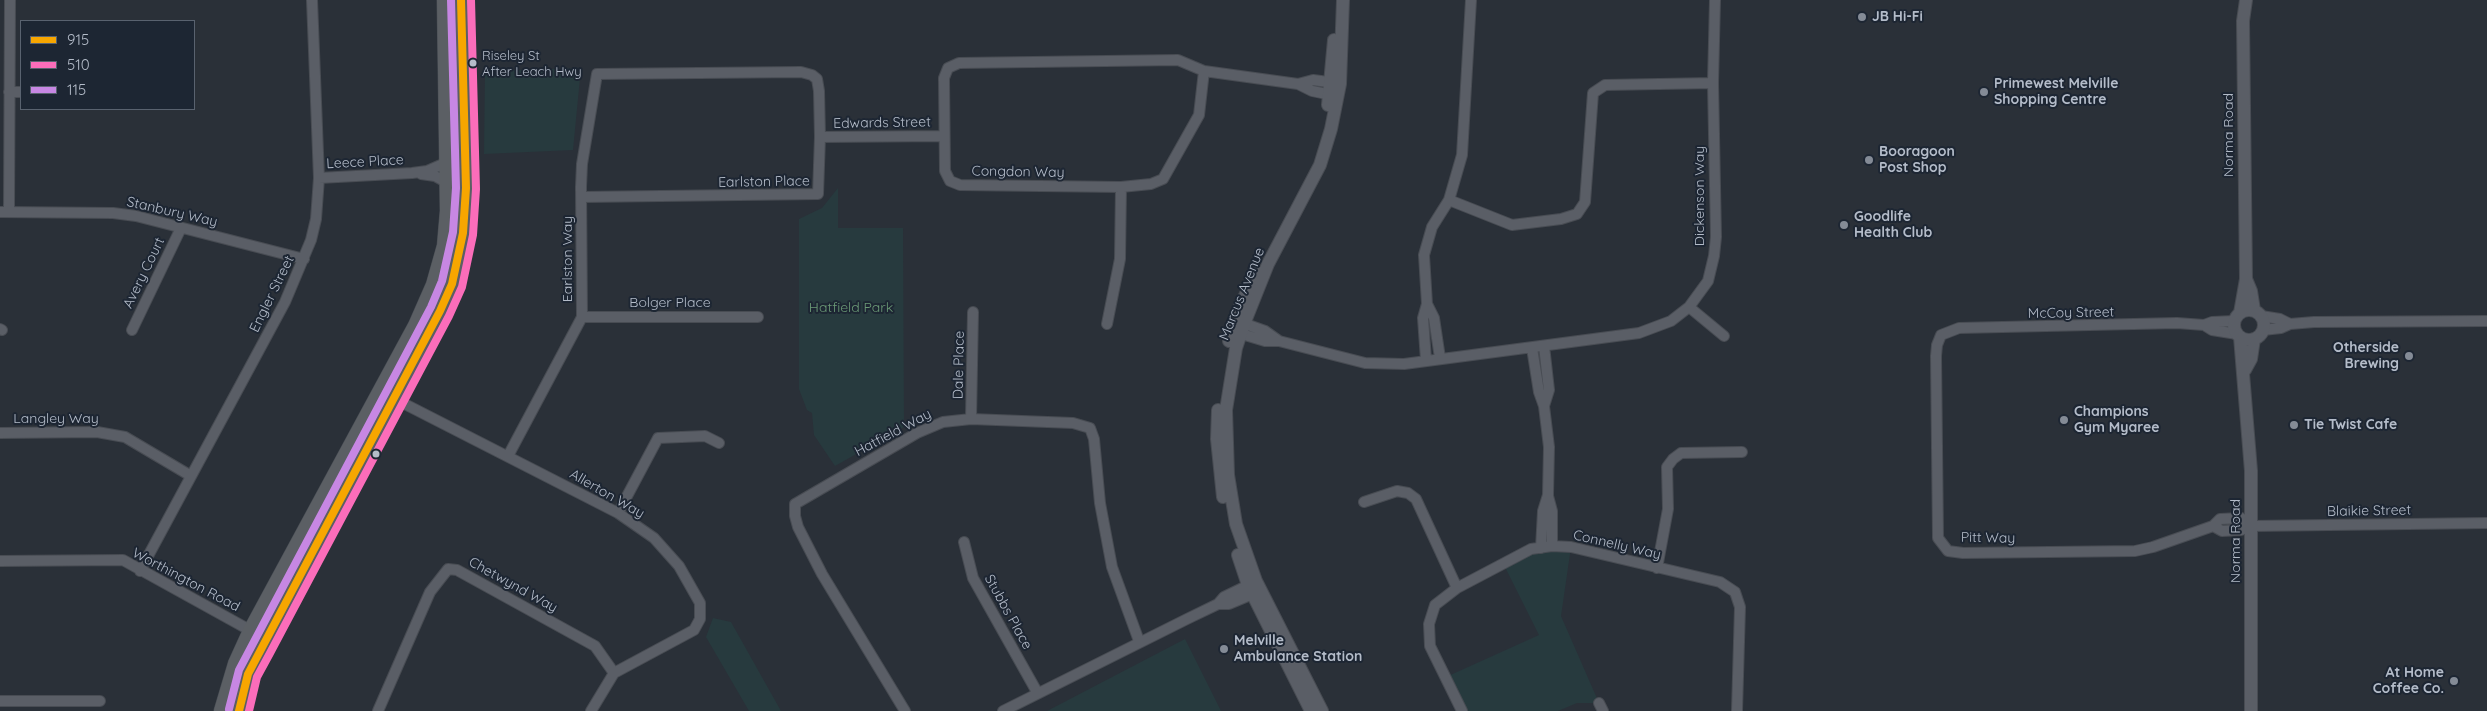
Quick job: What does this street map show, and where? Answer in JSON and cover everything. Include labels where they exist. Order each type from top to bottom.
[{"type":"highway","points":[[388,395],[434,285],[446,246],[450,192],[446,0]]},
{"type":"highway","points":[[223,711],[238,664],[259,634],[388,395],[440,311],[452,284],[463,233],[466,170],[460,0]]},
{"type":"highway","points":[[239,711],[259,634]]},
{"type":"street","points":[[4,212],[9,92],[10,0]]},
{"type":"street","name":"Engler Street","points":[[140,571],[285,302],[304,259],[316,219],[319,178],[312,0]]},
{"type":"street","name":"Marcus Avenue","points":[[1335,0],[1335,89]]},
{"type":"street","name":"Marcus Avenue","points":[[1311,711],[1254,588],[1236,524],[1228,475],[1226,410],[1238,327],[1268,264],[1306,196],[1320,165],[1331,129],[1343,0]]},
{"type":"street","points":[[1426,360],[1423,318],[1427,304],[1424,255],[1432,227],[1449,200],[1462,155],[1470,0]]},
{"type":"street","name":"Dickenson Way","points":[[1238,327],[1265,331],[1279,341],[1365,363],[1404,364],[1639,332],[1672,321],[1690,307],[1708,281],[1715,247],[1713,83],[1715,0]]},
{"type":"street","name":"Norma Road","points":[[2239,0],[2243,21]]},
{"type":"street","name":"Norma Road","points":[[2246,0],[2243,21],[2246,280],[2237,317],[2241,361],[2245,370],[2251,471],[2251,711]]},
{"type":"street","name":"Congdon Way","points":[[1204,71],[1199,116],[1163,179],[1151,184],[1122,187],[960,185],[950,181],[945,172],[944,78],[948,68],[959,63],[1178,60],[1204,71],[1298,84],[1312,91],[1335,89]]},
{"type":"street","name":"Earlston Place","points":[[582,197],[818,194],[819,85],[817,79],[808,73],[597,74]]},
{"type":"street","name":"Earlston Way","points":[[508,456],[582,317],[584,156],[597,74]]},
{"type":"street","points":[[1449,200],[1512,224],[1561,219],[1578,214],[1586,202],[1593,93],[1605,85],[1713,83]]},
{"type":"street","points":[[9,92],[20,92]]},
{"type":"street","name":"Edwards Street","points":[[820,137],[944,136]]},
{"type":"street","name":"Leece Place","points":[[319,178],[427,171],[443,164],[449,155]]},
{"type":"street","name":"Leece Place","points":[[412,173],[435,176],[444,182],[450,192]]},
{"type":"street","points":[[1107,324],[1120,259],[1122,187]]},
{"type":"street","name":"Stanbury Way","points":[[4,212],[113,213],[136,216],[304,259]]},
{"type":"street","name":"Avery Court","points":[[132,330],[181,228]]},
{"type":"street","name":"Norma Road","points":[[2246,280],[2264,330]]},
{"type":"street","points":[[1427,304],[1434,318],[1440,358]]},
{"type":"street","points":[[1690,307],[1724,336]]},
{"type":"street","name":"Dale Place","points":[[971,419],[973,312]]},
{"type":"street","points":[[2237,317],[2258,313],[2290,324]]},
{"type":"street","name":"Bolger Place","points":[[582,317],[758,316]]},
{"type":"street","name":"McCoy Street","points":[[1941,335],[1958,328],[2177,323],[2204,325],[2237,317]]},
{"type":"street","points":[[2239,336],[2254,339],[2264,330],[2281,328],[2290,324],[2414,320],[2487,322]]},
{"type":"street","name":"McCoy Street","points":[[2204,325],[2212,330],[2239,336]]},
{"type":"street","name":"Pitt Way","points":[[1941,335],[1936,345],[1938,538],[1948,551],[1962,553],[2135,552],[2213,526],[2220,519],[2241,518],[2251,526]]},
{"type":"street","name":"Norma Road","points":[[2245,370],[2251,359],[2254,339]]},
{"type":"street","points":[[1544,346],[1549,390],[1544,406]]},
{"type":"street","points":[[1532,348],[1539,392],[1544,406],[1549,447],[1548,495],[1552,510],[1552,546]]},
{"type":"street","name":"Allerton Way","points":[[388,395],[618,513],[654,538],[679,566],[700,603],[700,619],[694,630],[614,673]]},
{"type":"street","name":"Hatfield Way","points":[[905,711],[822,574],[798,527],[795,516],[795,504],[917,433],[943,422],[971,419],[1073,423],[1090,428],[1094,439],[1100,503],[1112,566],[1139,641]]},
{"type":"street","name":"Langley Way","points":[[0,433],[97,432],[125,437],[191,476]]},
{"type":"street","points":[[618,513],[658,438],[705,436],[720,444]]},
{"type":"street","points":[[1657,568],[1668,509],[1667,467],[1681,453],[1742,452]]},
{"type":"street","points":[[1364,502],[1397,491],[1408,493],[1416,499],[1457,588]]},
{"type":"street","points":[[1542,548],[1543,511],[1548,495]]},
{"type":"street","name":"Blaikie Street","points":[[2251,526],[2487,523]]},
{"type":"street","name":"Stubbs Place","points":[[964,542],[973,578],[1037,692]]},
{"type":"street","name":"Connelly Way","points":[[1463,710],[1430,646],[1430,631],[1435,604],[1457,588],[1531,549],[1552,546],[1571,547],[1720,582],[1735,592],[1740,608],[1738,711]]},
{"type":"street","name":"Worthington Road","points":[[0,561],[123,560],[140,571],[259,634]]},
{"type":"street","name":"Chetwynd Way","points":[[378,711],[430,592],[448,569],[457,570],[595,646],[614,673]]},
{"type":"street","points":[[1003,711],[1139,641],[1218,604],[1229,604],[1254,588]]},
{"type":"street","name":"Marcus Avenue","points":[[1254,588],[1322,711]]},
{"type":"street","points":[[591,711],[614,673]]},
{"type":"street","points":[[0,701],[100,701]]},
{"type":"green space","points":[[581,68],[573,150],[484,154],[485,71]]},
{"type":"green space","name":"Hatfield Park","points":[[838,188],[838,228],[903,228],[904,427],[835,466],[814,435],[812,413],[807,410],[799,389],[799,219],[822,208]]},
{"type":"green space","points":[[1571,547],[1561,616],[1599,703],[1577,703],[1558,711],[1460,711],[1446,677],[1539,635],[1503,563],[1531,549]]},
{"type":"green space","points":[[713,618],[731,622],[781,711],[749,711],[706,637]]},
{"type":"green space","points":[[1185,639],[1221,711],[1047,711]]},
{"type":"transit line","name":"115","points":[[229,709],[239,670],[431,307],[442,281],[453,232],[456,188],[451,0]]},
{"type":"transit line","name":"915","points":[[239,711],[248,674],[440,311],[452,284],[463,233],[466,188],[461,0]]},
{"type":"transit line","name":"510","points":[[249,711],[257,677],[449,316],[462,287],[473,235],[476,189],[471,0]]},
{"type":"place","name":"JB Hi-Fi","points":[[1862,17]]},
{"type":"place","name":"Riseley St After Leach Hwy","points":[[473,63]]},
{"type":"place","name":"Primewest Melville Shopping Centre","points":[[1984,92]]},
{"type":"place","name":"Booragoon Post Shop","points":[[1869,160]]},
{"type":"place","name":"Goodlife Health Club","points":[[1844,225]]},
{"type":"place","name":"Otherside Brewing","points":[[2409,356]]},
{"type":"place","name":"Champions Gym Myaree","points":[[2064,420]]},
{"type":"place","name":"Tie Twist Cafe","points":[[2294,425]]},
{"type":"place","name":"Melville Ambulance Station","points":[[1224,649]]},
{"type":"place","name":"At Home Coffee Co.","points":[[2454,681]]}]
